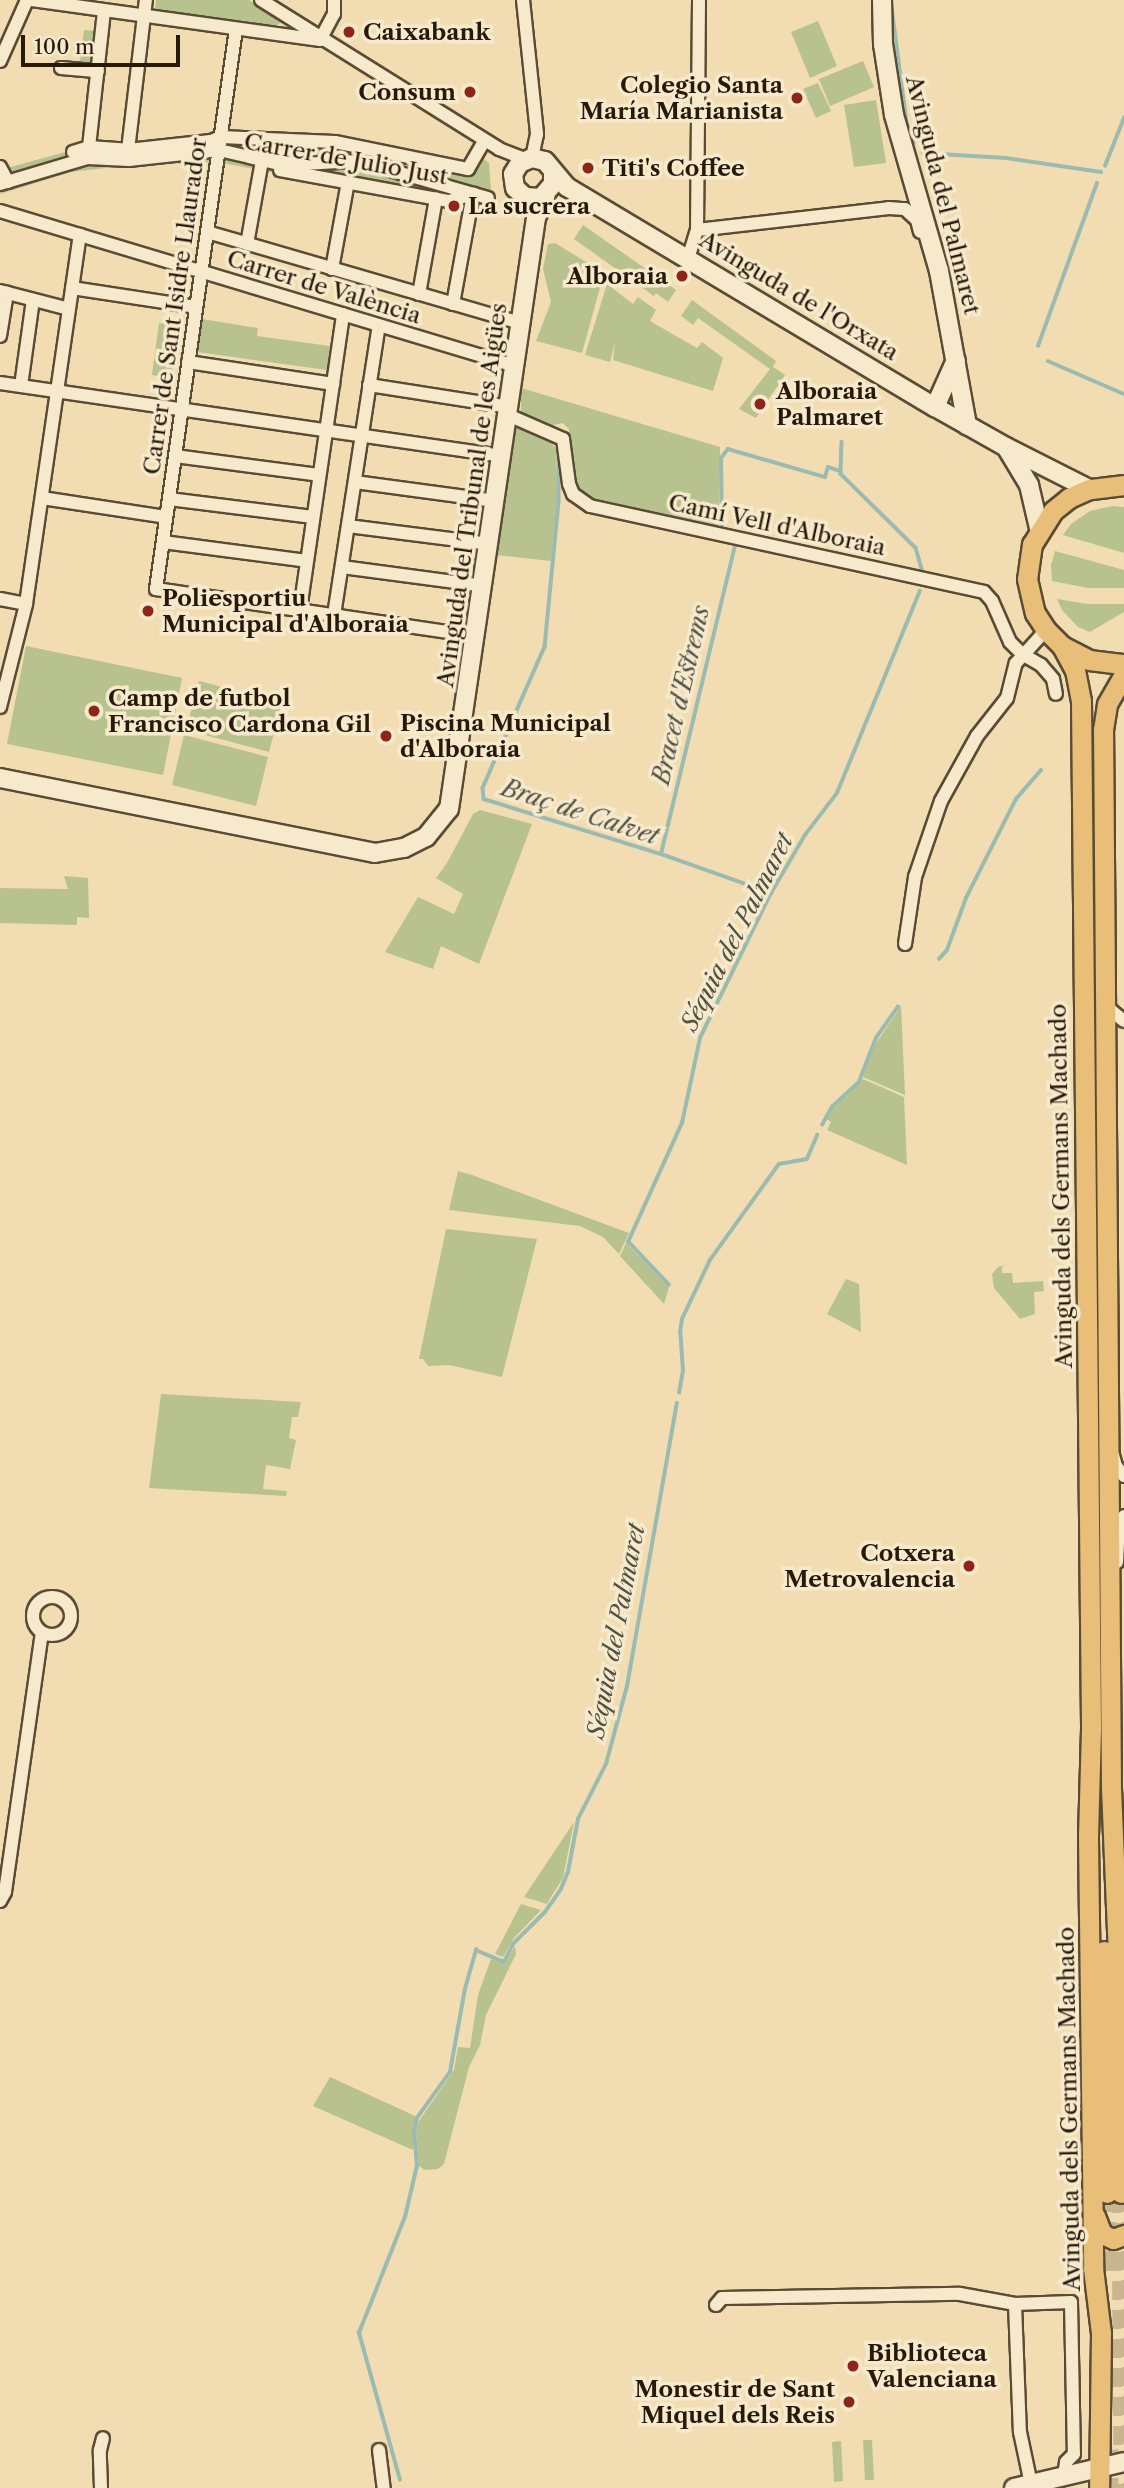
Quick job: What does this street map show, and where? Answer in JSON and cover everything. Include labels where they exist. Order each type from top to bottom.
[{"type":"main road","name":"Avinguda del Palmaret","points":[[882,0],[883,44],[894,115],[939,271],[967,425]]},
{"type":"main road","points":[[525,197],[536,199],[554,186],[545,161],[524,161],[515,188],[525,197],[536,218]]},
{"type":"main road","name":"Avinguda del Tribunal de les Aigües","points":[[0,778],[375,853],[404,848],[426,836],[449,809],[523,324],[536,218],[554,186]]},
{"type":"main road","name":"Avinguda de l'Orxata","points":[[554,186],[688,258],[935,407],[1089,489]]},
{"type":"main road","points":[[935,407],[956,360]]},
{"type":"main road","name":"Avinguda de l'Orxata","points":[[1006,447],[1026,478],[1040,528]]},
{"type":"main road","points":[[1123,484],[1089,489],[1060,504],[1040,528],[1030,553],[1027,579],[1035,613],[1046,631],[1062,646],[1088,660],[1124,664]]},
{"type":"main road","name":"Avinguda dels Germans Machado","points":[[1062,646],[1075,670],[1081,701],[1091,1729],[1103,1889],[1107,2197]]},
{"type":"main road","points":[[1124,674],[1107,704],[1103,730],[1112,1729],[1124,1819]]},
{"type":"main road","name":"Avinguda dels Germans Machado","points":[[1099,2488],[1102,2466],[1101,2333],[1093,2268],[1107,2197],[1119,1979],[1111,1788],[1112,1729]]},
{"type":"main road","points":[[1107,2197],[1102,2234],[1113,2239],[1124,2235]]},
{"type":"main road","points":[[1023,2486],[1070,2482],[1102,2466],[1124,2462]]},
{"type":"street","points":[[0,61],[30,0],[320,40]]},
{"type":"street","points":[[128,155],[146,0]]},
{"type":"street","points":[[261,0],[320,40],[484,141],[524,161],[537,134],[523,0]]},
{"type":"street","points":[[320,40],[334,14],[334,0]]},
{"type":"street","points":[[688,258],[697,230],[699,0]]},
{"type":"street","points":[[89,147],[104,11]]},
{"type":"street","name":"Carrer de Sant Isidre Llaurador","points":[[236,29],[156,589],[300,610]]},
{"type":"street","points":[[61,68],[97,71]]},
{"type":"street","name":"Carrer de Julio Just","points":[[4,183],[88,158],[335,142],[468,169],[484,141]]},
{"type":"street","name":"Carrer de Julio Just","points":[[73,152],[89,147],[128,155]]},
{"type":"street","name":"Carrer de Julio Just","points":[[219,148],[261,166],[436,199],[449,201],[474,194]]},
{"type":"street","name":"Carrer de Julio Just","points":[[219,148],[284,165],[358,160],[488,198]]},
{"type":"street","points":[[247,244],[261,166]]},
{"type":"street","points":[[0,167],[4,183]]},
{"type":"street","points":[[332,269],[348,182]]},
{"type":"street","points":[[453,303],[474,194]]},
{"type":"street","points":[[419,294],[436,199]]},
{"type":"street","points":[[697,230],[889,208],[905,209],[917,220],[925,246],[939,271]]},
{"type":"street","name":"Carrer de València","points":[[0,211],[515,366]]},
{"type":"street","points":[[207,232],[523,324]]},
{"type":"street","points":[[0,707],[26,604],[80,236]]},
{"type":"street","points":[[72,288],[196,307]]},
{"type":"street","points":[[0,336],[3,292],[69,309]]},
{"type":"street","points":[[21,386],[33,300]]},
{"type":"street","points":[[343,314],[300,610],[476,636]]},
{"type":"street","points":[[334,615],[379,325]]},
{"type":"street","points":[[188,362],[333,384]]},
{"type":"street","points":[[0,383],[502,456]]},
{"type":"street","points":[[369,385],[509,411]]},
{"type":"street","name":"Camí Vell d'Alboraia","points":[[509,411],[563,439],[569,484],[573,494],[590,506],[815,557],[931,578],[984,592],[992,601],[1010,642],[1022,654]]},
{"type":"street","points":[[175,456],[319,475]]},
{"type":"street","points":[[355,482],[496,501]]},
{"type":"street","points":[[42,498],[166,517]]},
{"type":"street","points":[[169,499],[313,517]]},
{"type":"street","points":[[348,526],[490,544]]},
{"type":"street","points":[[163,542],[307,561]]},
{"type":"street","points":[[342,567],[484,586]]},
{"type":"street","points":[[0,599],[26,604]]},
{"type":"street","points":[[905,944],[915,877],[932,823],[962,762],[1007,698],[1016,663],[1046,631]]},
{"type":"street","points":[[1022,654],[1041,665],[1053,679],[1056,694]]},
{"type":"street","points":[[1106,1006],[1124,1021]]},
{"type":"street","points":[[1109,1434],[1116,1466],[1124,1476]]},
{"type":"street","points":[[1111,1611],[1119,1528],[1124,1516]]},
{"type":"street","points":[[0,1901],[5,1892],[42,1633]]},
{"type":"street","points":[[716,2305],[723,2298],[960,2294],[1015,2304],[1071,2302],[1074,2454],[1066,2462],[1070,2482]]},
{"type":"street","points":[[1015,2304],[1023,2486]]},
{"type":"street","points":[[101,2488],[100,2449],[103,2438]]},
{"type":"street","points":[[379,2450],[384,2488]]},
{"type":"green space","points":[[156,0],[249,0],[285,20],[271,29],[254,27],[254,22],[155,10]]},
{"type":"green space","points":[[818,21],[837,66],[810,78],[791,32]]},
{"type":"green space","points":[[84,30],[98,31],[94,63],[80,61]]},
{"type":"green space","points":[[863,61],[874,87],[830,106],[819,79]]},
{"type":"green space","points":[[818,83],[831,111],[816,118],[803,89]]},
{"type":"green space","points":[[876,100],[886,163],[854,167],[844,105]]},
{"type":"green space","points":[[211,141],[358,146],[468,173],[480,156],[489,163],[491,190],[487,204],[471,199],[362,189],[217,162],[131,165],[71,172],[0,194],[0,170],[76,149]]},
{"type":"green space","points":[[583,225],[676,290],[668,302],[656,293],[654,296],[574,239]]},
{"type":"green space","points":[[555,243],[604,273],[582,353],[536,341],[551,302],[543,269],[548,244]]},
{"type":"green space","points":[[607,284],[633,304],[638,297],[656,310],[650,321],[697,348],[702,342],[723,358],[713,391],[613,360],[615,342],[610,362],[585,355]]},
{"type":"green space","points":[[692,300],[776,361],[773,367],[785,375],[756,418],[739,409],[770,369],[698,318],[693,325],[681,316]]},
{"type":"green space","points":[[202,319],[258,328],[257,336],[330,346],[327,370],[197,352]]},
{"type":"green space","points":[[159,323],[178,326],[171,378],[152,375]]},
{"type":"green space","points":[[521,388],[720,447],[719,529],[598,503],[578,493],[571,476],[569,429],[563,423],[549,426],[521,415]]},
{"type":"green space","points":[[514,426],[547,439],[556,448],[557,498],[551,561],[496,555]]},
{"type":"green space","points":[[1112,506],[1124,507],[1124,553],[1063,535],[1071,524],[1090,511]]},
{"type":"green space","points":[[1055,551],[1124,570],[1124,588],[1088,588],[1052,581],[1051,565]]},
{"type":"green space","points":[[1057,599],[1088,604],[1124,604],[1124,612],[1090,632],[1078,627],[1062,610]]},
{"type":"green space","name":"Camp de futbol Francisco Cardona Gil","points":[[26,646],[182,678],[163,775],[7,744]]},
{"type":"green space","points":[[199,681],[282,702],[269,752],[186,730]]},
{"type":"green space","points":[[184,735],[268,757],[256,806],[172,785]]},
{"type":"green space","points":[[480,810],[532,824],[479,964],[441,946],[433,969],[385,952],[418,897],[454,914],[463,894],[436,878],[473,814]]},
{"type":"green space","points":[[64,876],[88,878],[89,918],[77,917],[77,925],[0,923],[0,888],[68,889]]},
{"type":"green space","points":[[901,1006],[905,1095],[863,1077],[875,1045]]},
{"type":"green space","points":[[863,1079],[904,1097],[907,1165],[827,1130],[831,1122],[827,1119],[833,1109]]},
{"type":"green space","points":[[458,1171],[629,1233],[619,1254],[603,1237],[580,1226],[449,1210]]},
{"type":"green space","points":[[446,1229],[537,1239],[502,1377],[449,1365],[428,1366],[423,1359],[419,1359]]},
{"type":"green space","points":[[626,1243],[669,1287],[664,1304],[620,1256]]},
{"type":"green space","points":[[1007,1265],[1002,1267],[1002,1273],[1012,1273],[1013,1283],[1043,1281],[1044,1291],[1034,1292],[1035,1314],[1020,1319],[994,1288],[992,1274],[998,1267]]},
{"type":"green space","points":[[846,1279],[859,1284],[861,1332],[827,1314]]},
{"type":"green space","points":[[161,1394],[301,1402],[298,1417],[292,1417],[289,1438],[296,1440],[290,1469],[266,1465],[263,1489],[287,1491],[286,1496],[149,1488]]},
{"type":"green space","points":[[574,1822],[563,1878],[547,1904],[524,1897]]},
{"type":"green space","points":[[521,1904],[541,1910],[514,1938],[503,1957],[495,1954]]},
{"type":"green space","points":[[515,1946],[516,1954],[486,2015],[480,2045],[469,2067],[444,2164],[438,2169],[425,2170],[419,2166],[416,2130],[419,2121],[454,2070],[458,2047],[470,2048],[478,1995],[491,1959],[505,1964]]},
{"type":"green space","points":[[330,2077],[415,2116],[413,2150],[313,2106]]},
{"type":"green space","points":[[863,2440],[872,2440],[874,2480],[865,2480]]},
{"type":"green space","points":[[841,2441],[843,2481],[834,2482],[832,2442]]},
{"type":"waterway","points":[[891,0],[907,123],[914,143]]},
{"type":"waterway","points":[[1105,166],[1124,118]]},
{"type":"waterway","points":[[923,153],[1006,158],[1101,172]]},
{"type":"waterway","points":[[1038,346],[1097,183]]},
{"type":"waterway","points":[[1048,361],[1124,394]]},
{"type":"waterway","name":"Séquia del Palmaret","points":[[842,442],[841,474],[916,548],[922,569]]},
{"type":"waterway","name":"Bracet d'Estrems","points":[[722,530],[721,458],[728,449],[825,477],[828,467],[840,471]]},
{"type":"waterway","name":"Braç de Calvet","points":[[559,453],[559,502],[545,647],[483,788],[484,799],[661,854],[771,893]]},
{"type":"waterway","name":"Bracet d'Estrems","points":[[661,854],[735,545]]},
{"type":"waterway","name":"Séquia del Palmaret","points":[[669,1285],[628,1242],[682,1123],[700,1038],[771,893],[805,835],[837,793],[920,591]]},
{"type":"waterway","points":[[939,959],[947,950],[966,898],[1016,799],[1041,770]]},
{"type":"waterway","points":[[822,1125],[832,1107],[859,1082],[876,1038],[898,1007]]},
{"type":"waterway","points":[[679,1393],[683,1371],[680,1332],[682,1319],[710,1260],[779,1164],[807,1159],[817,1135]]},
{"type":"waterway","name":"Séquia del Palmaret","points":[[400,2480],[359,2333],[405,2217],[417,2166],[414,2132],[417,2118],[450,2072],[465,1989],[476,1950],[504,1962],[513,1944],[545,1912],[561,1889],[568,1872],[578,1819],[606,1764],[627,1686],[677,1403]]},
{"type":"tunnel","points":[[1107,2193],[1107,2276]]},
{"type":"tunnel","points":[[1121,2193],[1123,2488]]},
{"type":"tunnel","points":[[1109,2449],[1109,2488]]},
{"type":"place","name":"Caixabank","points":[[349,32]]},
{"type":"place","name":"Consum","points":[[470,92]]},
{"type":"place","name":"Colegio Santa María Marianista","points":[[797,98]]},
{"type":"place","name":"Titi's Coffee","points":[[588,168]]},
{"type":"place","name":"La sucrera","points":[[454,206]]},
{"type":"place","name":"Alboraia","points":[[682,276]]},
{"type":"place","name":"Alboraia Palmaret","points":[[760,404]]},
{"type":"place","name":"Poliesportiu Municipal d'Alboraia","points":[[148,611]]},
{"type":"place","name":"Camp de futbol Francisco Cardona Gil","points":[[94,711]]},
{"type":"place","name":"Piscina Municipal d'Alboraia","points":[[386,736]]},
{"type":"place","name":"Cotxera Metrovalencia","points":[[969,1566]]},
{"type":"place","name":"Biblioteca Valenciana","points":[[853,2366]]},
{"type":"place","name":"Monestir de Sant Miquel dels Reis","points":[[849,2402]]}]
